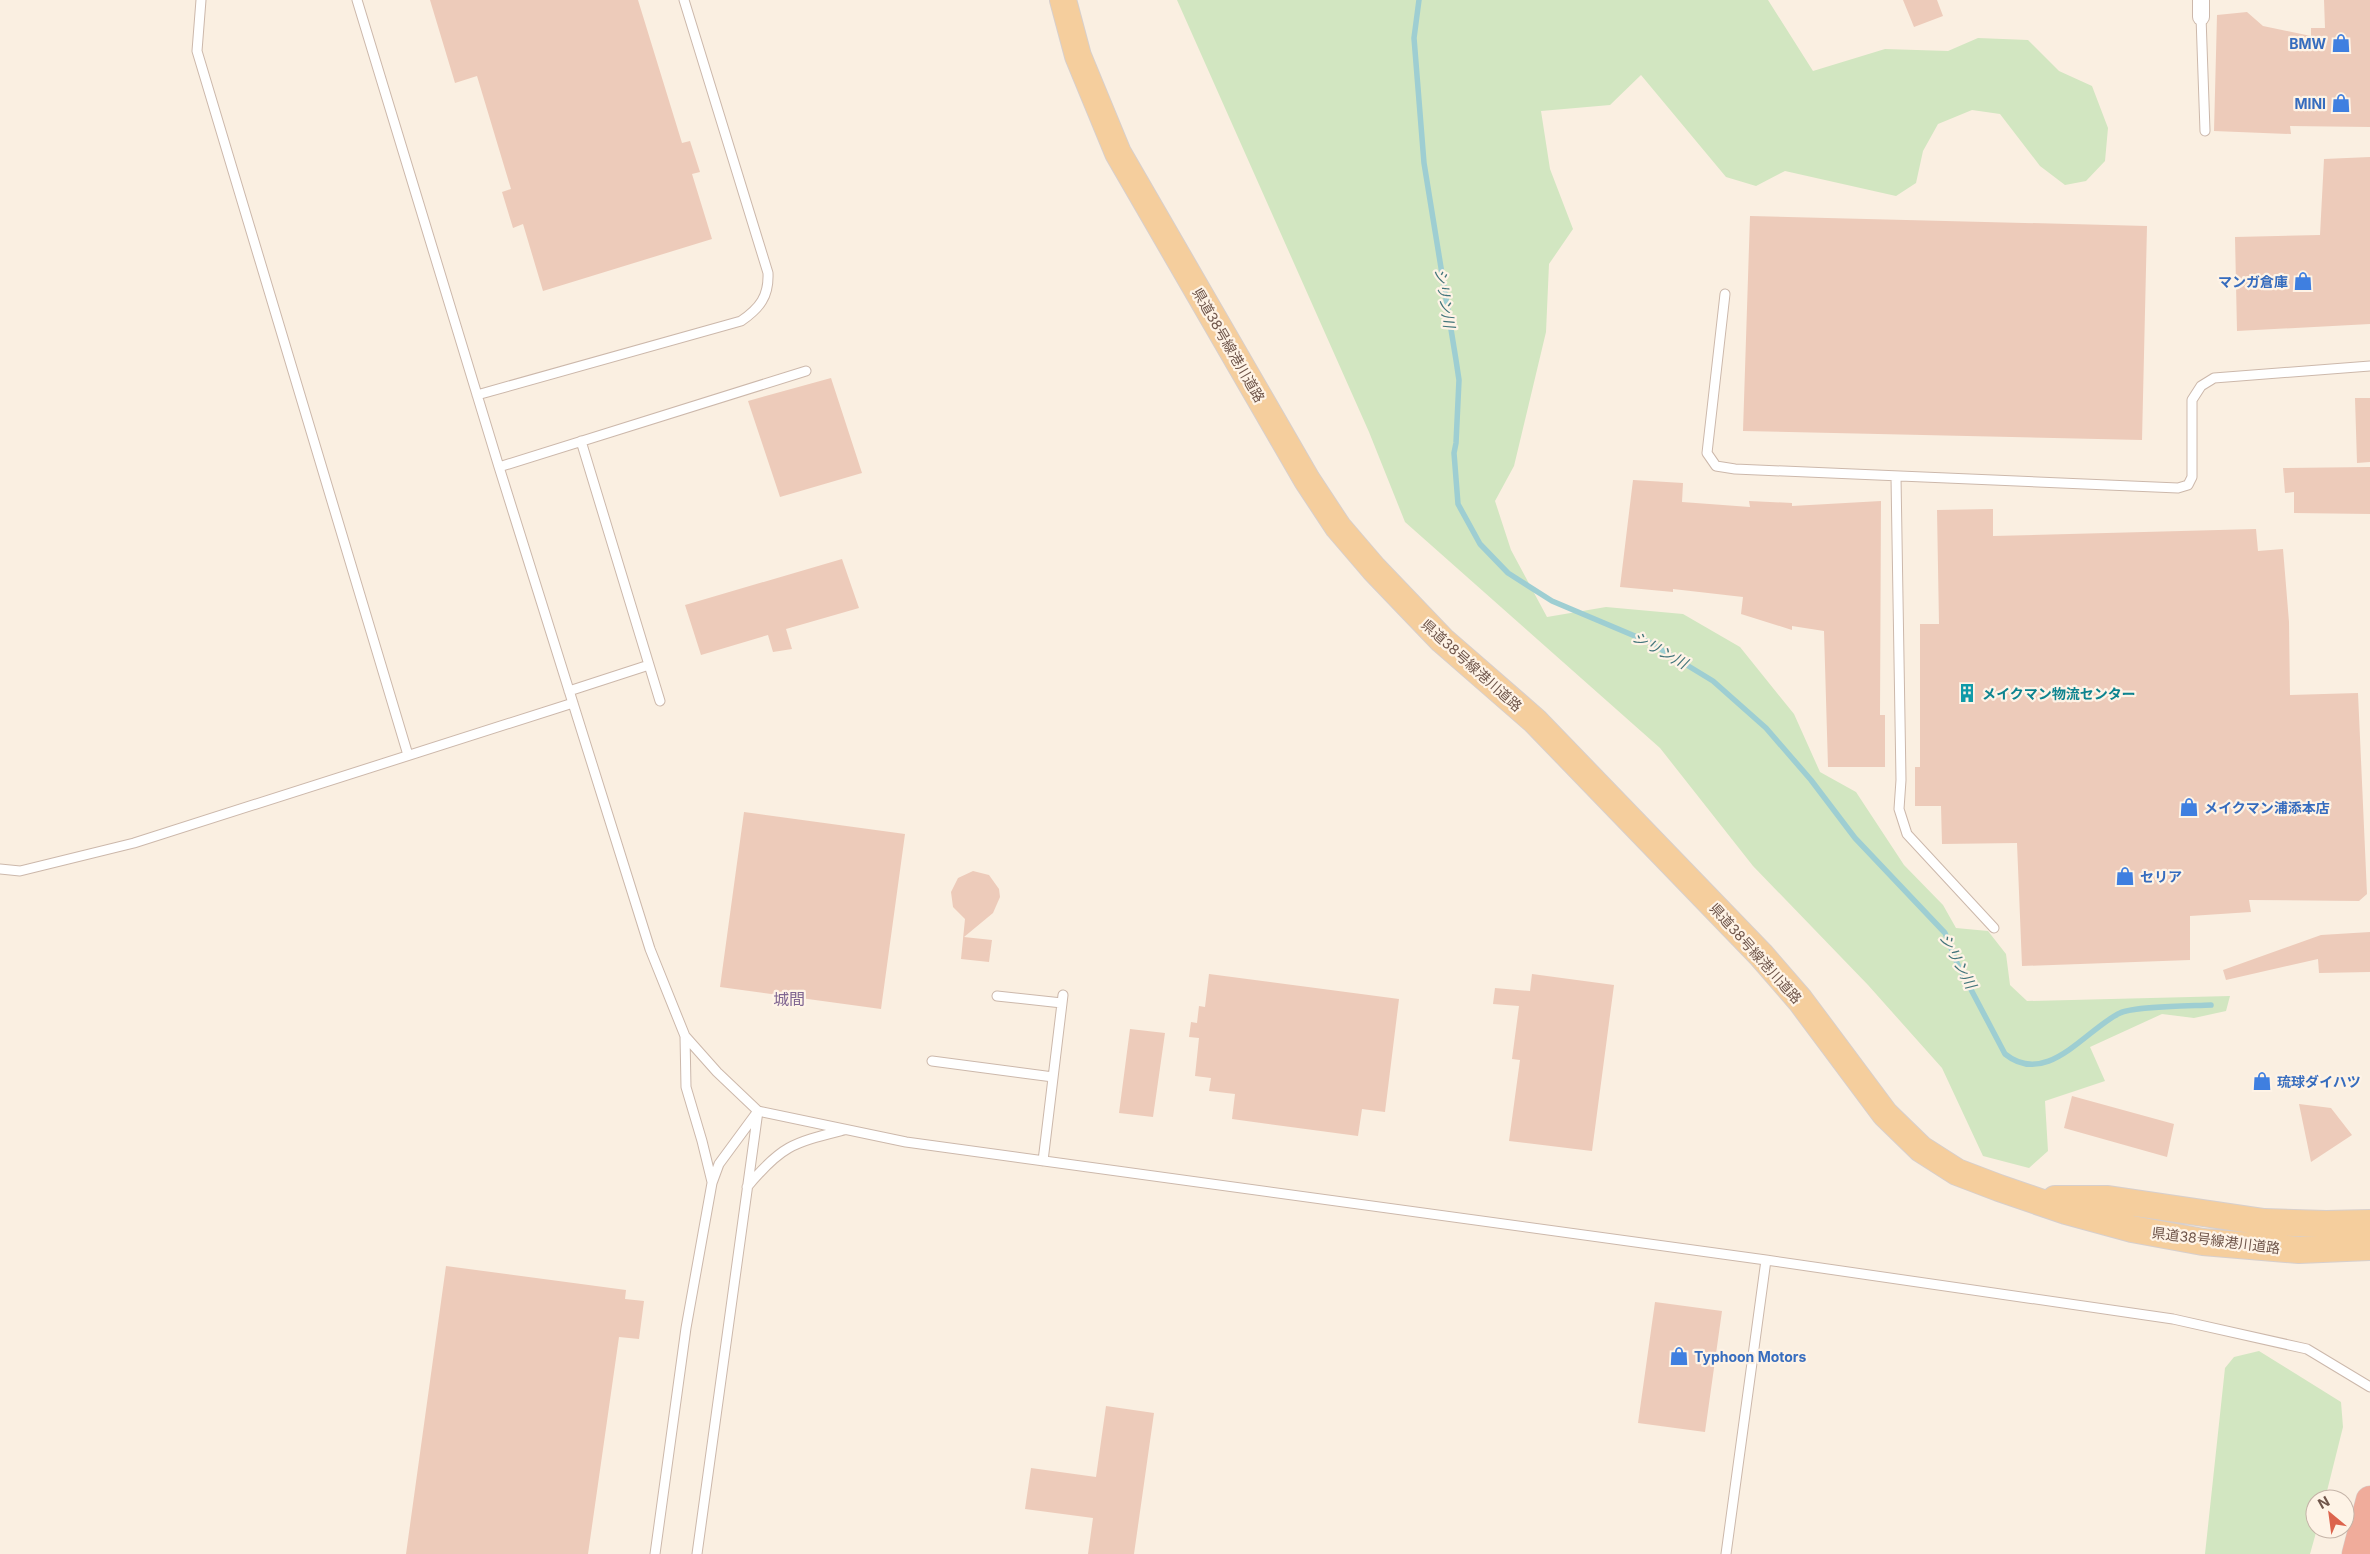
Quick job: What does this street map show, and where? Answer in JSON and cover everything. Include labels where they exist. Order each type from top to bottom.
[{"type":"highway","points":[[2356,1554],[2370,1500]]},
{"type":"main road","name":"県道38号線港川道路","points":[[1063,0],[1078,56],[1118,153],[1307,480],[1338,527],[1374,569],[1442,640],[1535,721],[1754,948],[1800,1000],[1863,1087],[1901,1132],[1921,1149],[1957,1172],[2037,1199],[2066,1211],[2132,1229],[2203,1242],[2299,1250],[2370,1248]]},
{"type":"main road","name":"県道38号線港川道路","points":[[2037,1199],[2108,1199],[2264,1222],[2326,1224],[2370,1222]]},
{"type":"street","points":[[2201,0],[2201,18]]},
{"type":"lane","points":[[201,0],[197,51],[408,756]]},
{"type":"lane","points":[[357,0],[499,467],[650,949],[685,1036],[717,1072],[758,1111],[906,1142],[1766,1260],[2173,1319],[2307,1349],[2370,1387]]},
{"type":"lane","points":[[477,395],[741,321],[762,302],[769,288],[768,273],[684,0]]},
{"type":"lane","points":[[2201,18],[2205,131]]},
{"type":"lane","points":[[1725,294],[1707,453],[1716,466],[2178,488],[2188,485],[2192,477],[2192,400],[2201,386],[2214,378],[2370,366]]},
{"type":"lane","points":[[499,467],[806,371]]},
{"type":"lane","points":[[581,441],[660,701]]},
{"type":"lane","points":[[1896,476],[1901,780],[1899,809],[1907,834],[1994,928]]},
{"type":"lane","points":[[569,691],[649,665]]},
{"type":"lane","points":[[0,869],[20,871],[134,843],[573,703]]},
{"type":"lane","points":[[997,996],[1063,999],[1043,1161]]},
{"type":"lane","points":[[685,1036],[686,1087],[702,1140],[712,1183]]},
{"type":"lane","points":[[932,1061],[1053,1077]]},
{"type":"lane","points":[[655,1554],[686,1328],[712,1183],[719,1164],[758,1111]]},
{"type":"lane","points":[[697,1554],[758,1111]]},
{"type":"lane","points":[[747,1188],[776,1154],[793,1144],[846,1129]]},
{"type":"lane","points":[[1726,1554],[1766,1260]]},
{"type":"green space","points":[[1177,0],[1768,0],[1813,71],[1885,49],[1948,51],[1978,38],[2028,40],[2059,71],[2092,86],[2108,128],[2105,161],[2086,181],[2065,185],[2040,166],[2000,114],[1972,110],[1938,124],[1923,151],[1916,183],[1896,196],[1785,171],[1756,186],[1726,177],[1641,75],[1610,105],[1541,111],[1550,169],[1573,229],[1549,264],[1546,332],[1514,466],[1495,501],[1511,550],[1547,617],[1606,607],[1683,614],[1740,647],[1794,714],[1820,772],[1856,792],[1904,865],[1943,905],[1956,928],[1988,931],[2006,954],[2010,985],[2027,1001],[2230,996],[2226,1011],[2194,1018],[2162,1014],[2090,1047],[2105,1081],[2045,1101],[2048,1151],[2029,1168],[1983,1156],[1942,1068],[1868,985],[1753,866],[1660,748],[1405,522],[1369,432]]},
{"type":"green space","points":[[2259,1351],[2341,1402],[2343,1427],[2328,1489],[2305,1489],[2305,1539],[2314,1539],[2310,1554],[2205,1554],[2225,1368],[2234,1357]]},
{"type":"building","points":[[430,0],[638,0],[682,143],[690,141],[700,172],[692,174],[712,239],[543,291],[523,224],[513,228],[502,192],[511,189],[477,76],[455,83]]},
{"type":"building","points":[[1903,0],[1937,0],[1943,16],[1914,27]]},
{"type":"building","points":[[2324,0],[2370,0],[2370,127],[2290,126],[2291,134],[2214,131],[2217,15],[2247,12],[2263,26],[2311,36],[2311,28],[2325,28]]},
{"type":"building","name":"マンガ倉庫","points":[[2370,157],[2370,324],[2237,331],[2235,237],[2320,235],[2324,159]]},
{"type":"building","points":[[1750,216],[2147,226],[2142,440],[1743,431]]},
{"type":"building","points":[[831,378],[862,473],[780,497],[748,401]]},
{"type":"building","points":[[2355,398],[2370,398],[2370,462],[2357,463]]},
{"type":"building","points":[[2370,467],[2370,514],[2294,513],[2294,492],[2285,493],[2283,468]]},
{"type":"building","points":[[1633,480],[1683,483],[1682,502],[1750,507],[1749,501],[1792,503],[1792,506],[1881,501],[1880,715],[1885,715],[1885,767],[1828,767],[1824,631],[1792,626],[1792,630],[1741,614],[1743,597],[1673,589],[1673,592],[1620,587]]},
{"type":"building","points":[[1993,509],[1993,536],[2256,529],[2258,551],[2283,549],[2289,622],[2290,695],[2358,693],[2367,894],[2359,901],[2249,900],[2251,912],[2190,916],[2190,960],[2022,966],[2017,843],[1942,844],[1941,806],[1915,806],[1915,767],[1920,767],[1920,624],[1939,624],[1937,510]]},
{"type":"building","points":[[842,559],[859,608],[786,629],[792,649],[773,652],[768,635],[701,655],[685,605]]},
{"type":"building","points":[[744,812],[905,834],[881,1009],[720,987]]},
{"type":"building","points":[[973,871],[989,875],[999,889],[1000,897],[993,913],[964,937],[992,940],[989,962],[961,959],[965,919],[953,907],[951,892],[958,878]]},
{"type":"building","points":[[2370,932],[2370,972],[2319,973],[2318,959],[2226,980],[2223,970],[2321,935]]},
{"type":"building","points":[[1209,974],[1399,999],[1385,1112],[1362,1109],[1358,1136],[1232,1119],[1235,1094],[1209,1091],[1211,1078],[1195,1076],[1199,1038],[1189,1037],[1191,1022],[1197,1023],[1199,1006],[1205,1007]]},
{"type":"building","points":[[1532,974],[1614,985],[1592,1151],[1509,1141],[1520,1060],[1512,1059],[1519,1006],[1493,1004],[1495,988],[1530,991]]},
{"type":"building","points":[[1130,1029],[1165,1033],[1153,1117],[1119,1113]]},
{"type":"building","points":[[2072,1096],[2174,1124],[2167,1157],[2064,1128]]},
{"type":"building","points":[[2299,1104],[2331,1108],[2352,1135],[2311,1162]]},
{"type":"building","points":[[446,1266],[626,1290],[625,1299],[644,1301],[639,1339],[619,1337],[588,1554],[406,1554]]},
{"type":"building","points":[[1655,1302],[1722,1311],[1705,1432],[1638,1423]]},
{"type":"building","points":[[1106,1406],[1154,1413],[1134,1554],[1088,1554],[1093,1518],[1025,1509],[1031,1468],[1096,1477]]},
{"type":"waterway","name":"シリン川","points":[[1419,0],[1414,38],[1424,163],[1459,380],[1454,453],[1458,504],[1480,544],[1508,573],[1552,601],[1649,642],[1713,681],[1766,728],[1811,780],[1855,838],[1945,933],[1957,963],[2005,1054],[2021,1063],[2036,1064],[2051,1060],[2066,1052],[2120,1013],[2138,1009],[2211,1005]]},
{"type":"place","name":"BMW","points":[[2341,43]]},
{"type":"place","name":"MINI","points":[[2341,103]]},
{"type":"place","name":"マンガ倉庫","points":[[2303,281]]},
{"type":"place","name":"メイクマン物流センター","points":[[1967,693]]},
{"type":"place","name":"メイクマン浦添本店","points":[[2189,807]]},
{"type":"place","name":"セリア","points":[[2125,876]]},
{"type":"place","name":"琉球ダイハツ","points":[[2262,1081]]},
{"type":"place","name":"Typhoon Motors","points":[[1679,1356]]},
{"type":"district","name":"城間","points":[[789,999]]}]
